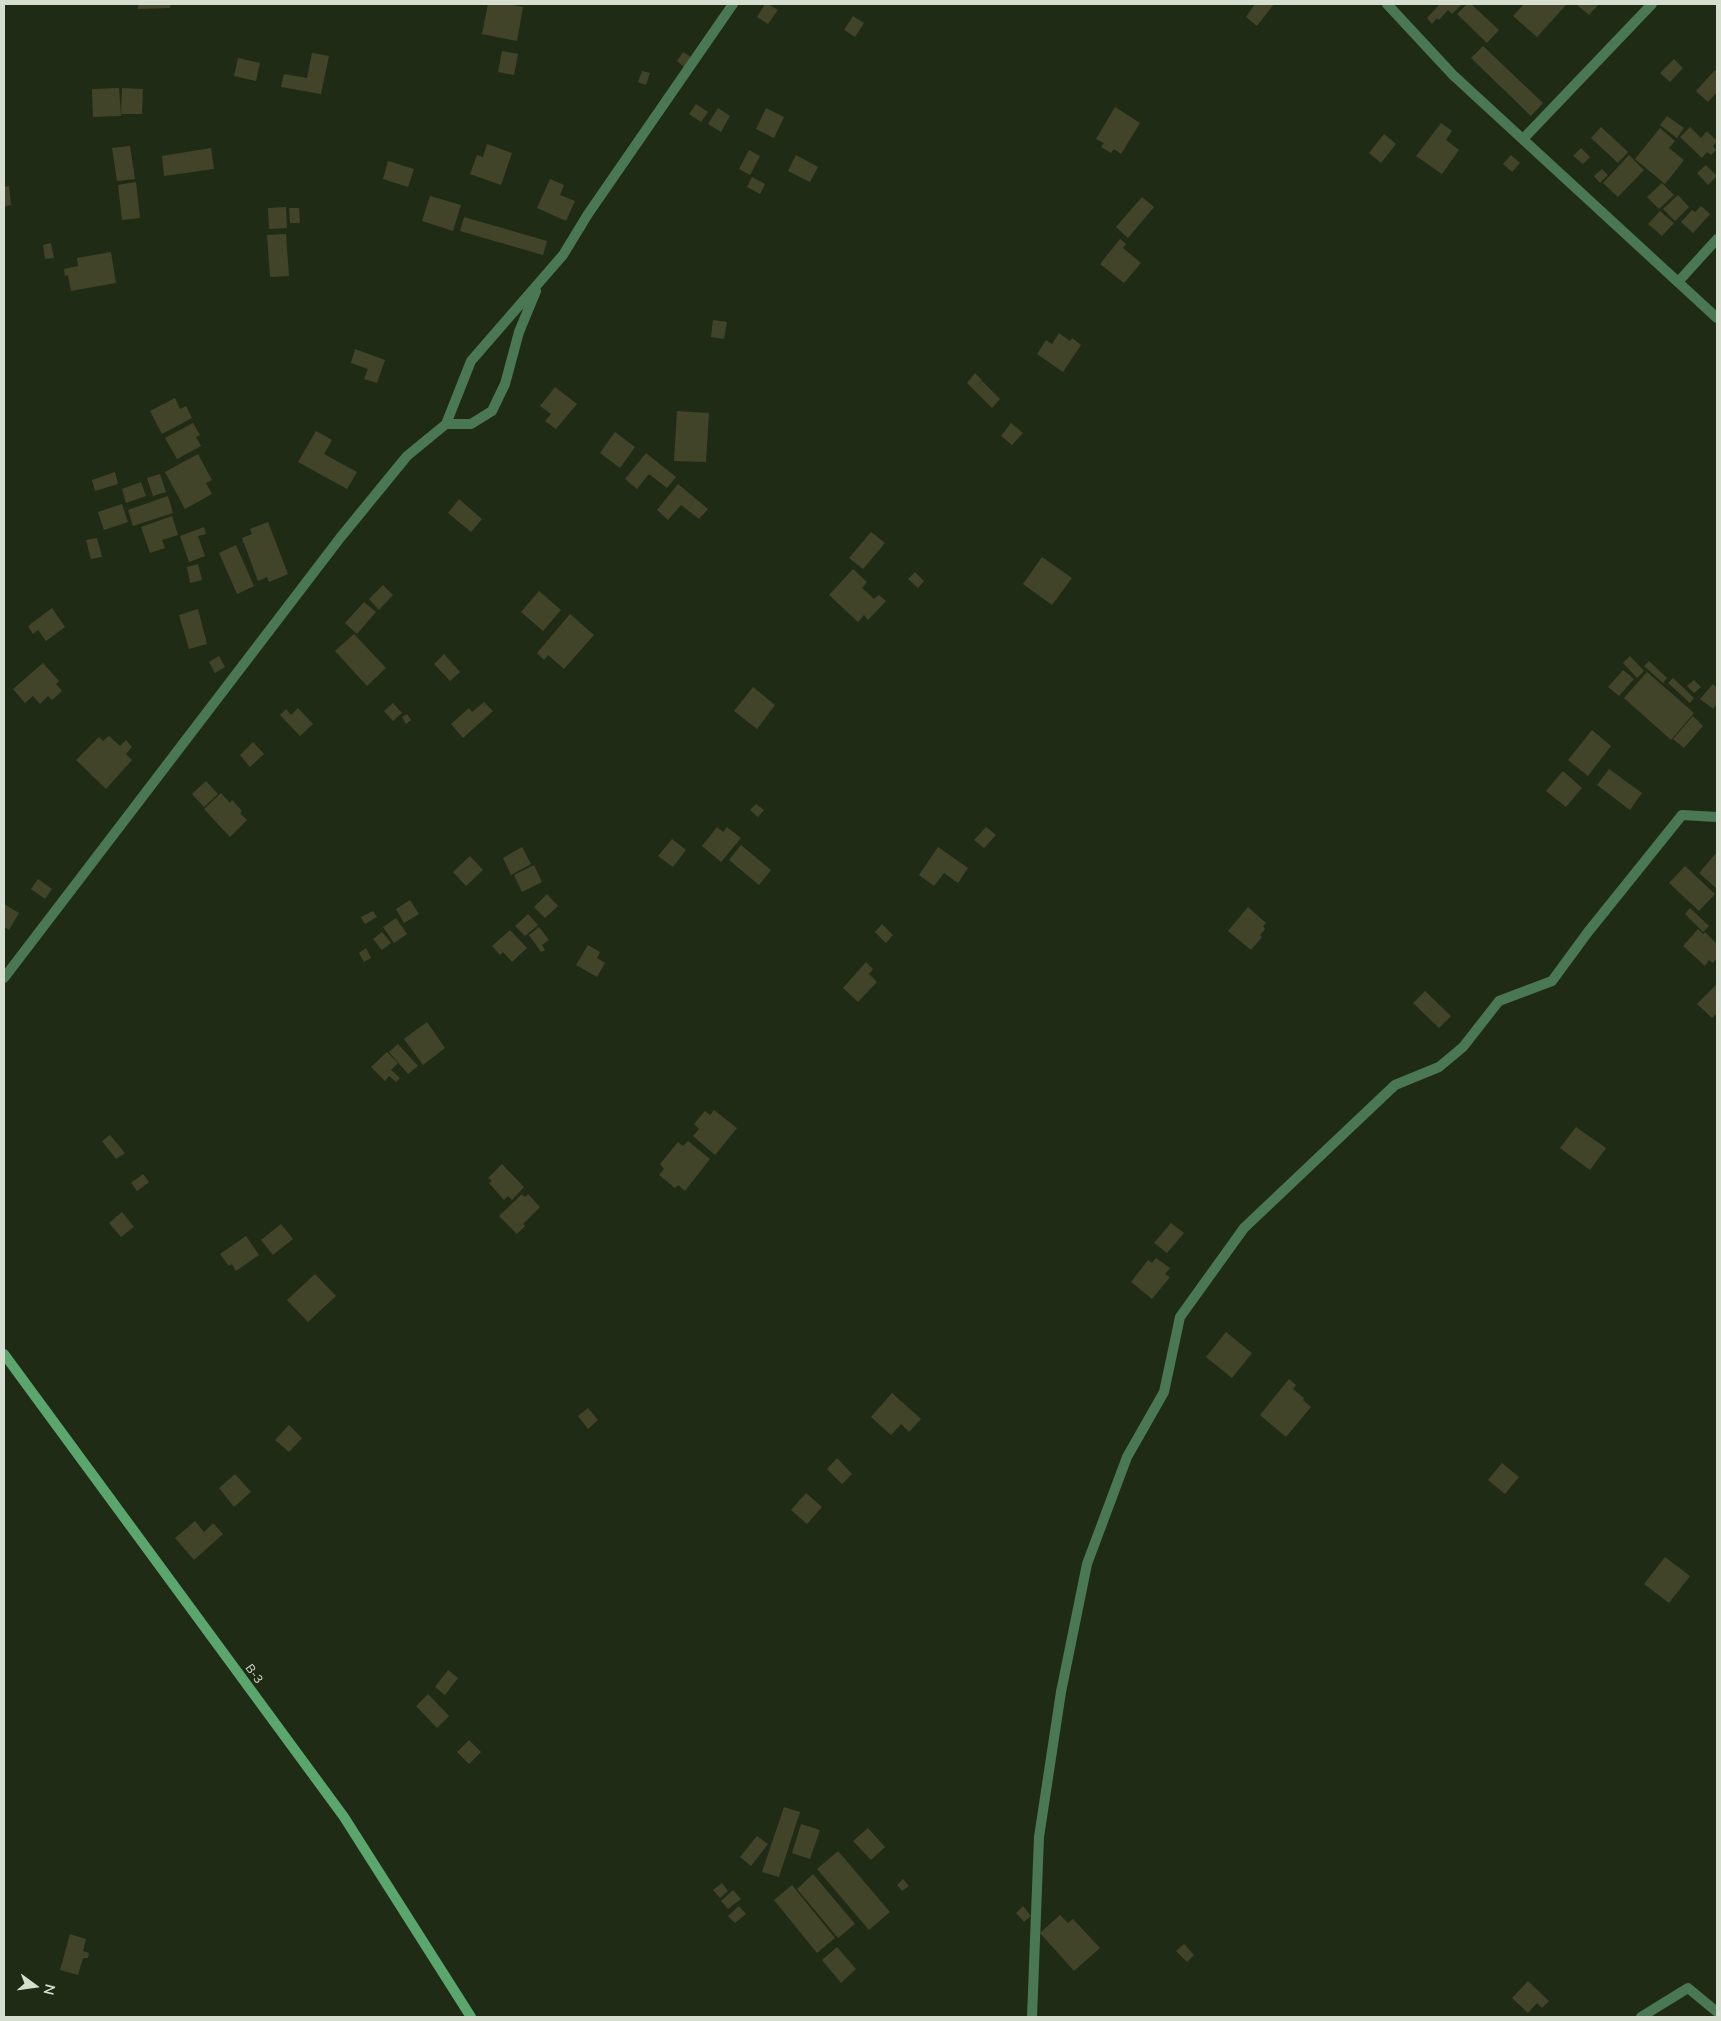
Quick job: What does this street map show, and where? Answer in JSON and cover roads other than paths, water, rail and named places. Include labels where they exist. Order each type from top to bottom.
[{"type":"main road","name":"B-3","points":[[4,1354],[344,1817],[471,2017]]},
{"type":"street","points":[[4,978],[340,538],[407,456],[446,424],[472,361],[563,255],[588,214],[733,4]]},
{"type":"street","points":[[1387,4],[1453,75],[1524,138],[1717,318]]},
{"type":"street","points":[[1524,138],[1652,4]]},
{"type":"street","points":[[1678,282],[1717,239]]},
{"type":"street","points":[[446,424],[471,424],[492,411],[505,384],[519,332],[539,283]]},
{"type":"street","points":[[1032,2017],[1039,1837],[1061,1692],[1087,1564],[1127,1457],[1164,1392],[1180,1317],[1244,1228],[1395,1085],[1439,1067],[1464,1047],[1499,1001],[1552,980],[1682,815],[1717,817]]},
{"type":"street","points":[[1641,2017],[1688,1988],[1717,2012]]}]
